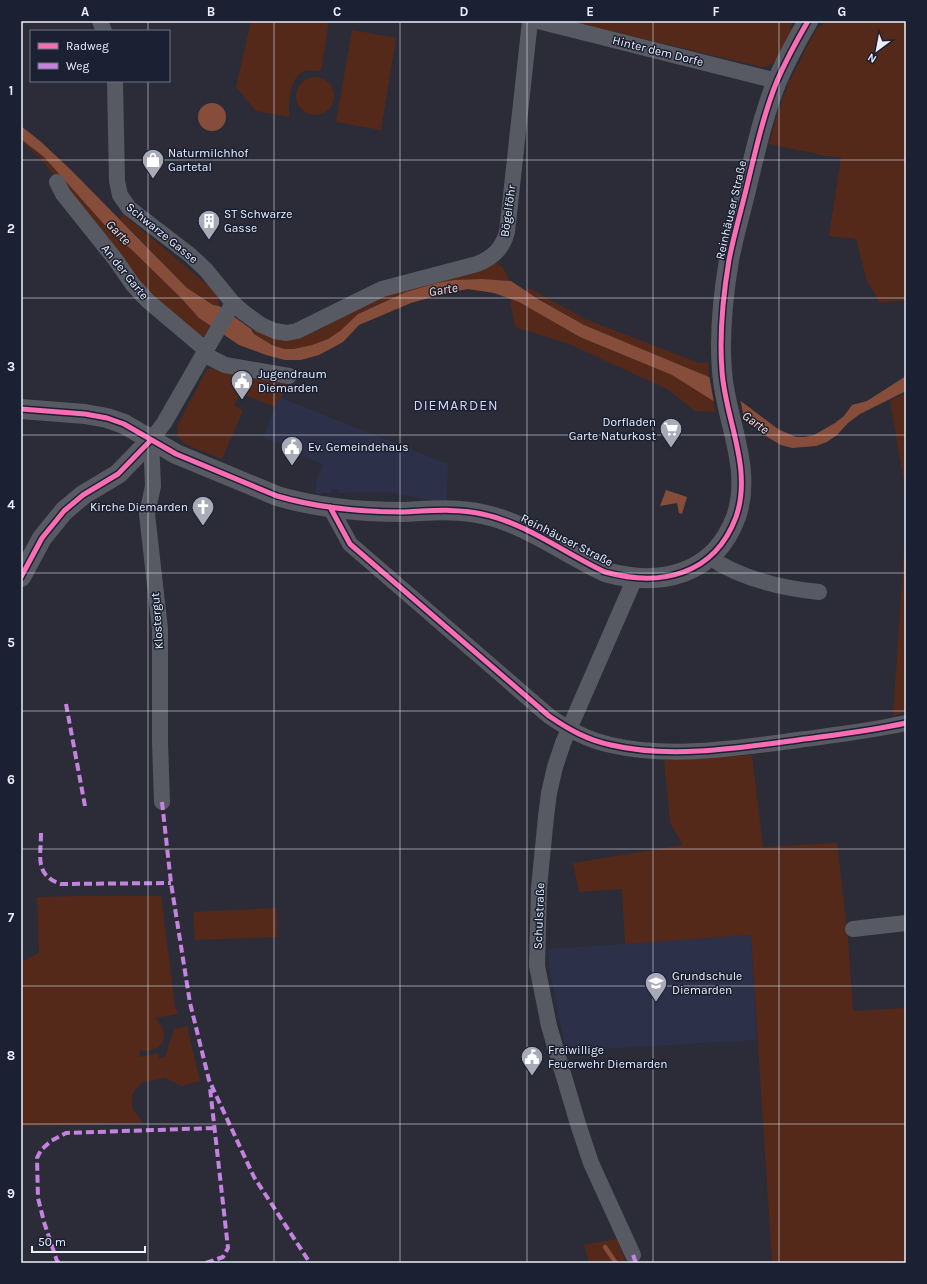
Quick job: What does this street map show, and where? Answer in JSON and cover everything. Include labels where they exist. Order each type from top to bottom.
[{"type":"street","name":"Bögelföhr","points":[[230,307],[243,312],[261,325],[275,331],[292,332],[304,329],[342,308],[382,289],[477,264],[495,254],[503,244],[507,232],[530,21]]},
{"type":"street","name":"Hinter dem Dorfe","points":[[538,21],[777,81]]},
{"type":"street","name":"Reinhäuser Straße","points":[[21,409],[67,412],[107,418],[124,424],[176,454],[277,496],[294,501],[348,509],[401,512],[452,510],[481,514],[508,522],[605,572],[635,578],[658,578],[683,573],[709,557],[726,536],[736,516],[739,505],[741,468],[724,389],[722,370],[721,337],[729,259],[760,135],[777,81],[808,21]]},
{"type":"street","name":"Schwarze Gasse","points":[[115,82],[116,181],[120,195],[129,208],[174,242],[206,270],[230,307]]},
{"type":"street","name":"An der Garte","points":[[57,182],[63,194],[115,259],[133,285],[148,301],[207,347],[225,365],[289,376]]},
{"type":"street","points":[[21,577],[42,538],[64,511],[83,495],[118,474],[151,440],[164,423],[230,307]]},
{"type":"street","name":"Klostergut","points":[[151,440],[153,486],[148,514],[160,629],[160,742],[162,802]]},
{"type":"street","points":[[330,507],[350,544],[549,716],[570,730],[594,741],[621,748],[657,751],[684,751],[747,747],[879,729],[906,723]]},
{"type":"street","points":[[709,557],[731,570],[750,577],[792,589],[820,592]]},
{"type":"street","name":"Schulstraße","points":[[633,1255],[602,1189],[584,1144],[549,1026],[537,966],[539,888],[549,793],[563,743],[570,730],[635,578]]},
{"type":"street","points":[[853,929],[906,923]]},
{"type":"shaded area","points":[[251,21],[329,21],[321,71],[305,71],[299,74],[295,79],[292,84],[289,117],[256,111],[236,87]]},
{"type":"shaded area","points":[[568,21],[793,21],[790,27],[793,29],[775,62],[768,66],[762,67]]},
{"type":"shaded area","points":[[823,21],[906,21],[906,300],[880,303],[867,281],[856,239],[829,236],[841,157],[827,156],[769,144],[778,112],[789,82],[818,26],[821,27],[824,22]]},
{"type":"shaded area","points":[[352,30],[396,38],[381,130],[336,122]]},
{"type":"shaded area","points":[[315,77],[328,83],[334,96],[328,109],[315,115],[302,109],[296,96],[302,83]]},
{"type":"shaded area","points":[[21,139],[44,157],[110,231],[133,251],[181,298],[199,318],[213,328],[209,335],[203,336],[197,334],[153,299],[41,159],[21,141]]},
{"type":"shaded area","points":[[123,214],[217,293],[219,306],[213,305],[187,288],[119,219]]},
{"type":"shaded area","points":[[495,262],[504,270],[509,281],[454,281],[421,288],[387,300],[365,310],[336,334],[314,345],[298,349],[284,349],[268,343],[254,334],[255,330],[299,337],[315,332],[373,299]]},
{"type":"shaded area","points":[[529,288],[585,319],[699,363],[708,362],[709,377],[584,325],[526,291]]},
{"type":"shaded area","points":[[511,299],[519,302],[580,337],[672,375],[713,400],[715,412],[695,411],[667,389],[569,344],[515,327]]},
{"type":"shaded area","points":[[207,369],[217,369],[288,381],[281,398],[279,398],[275,407],[240,393],[234,406],[243,410],[222,459],[185,444],[177,436],[178,424]]},
{"type":"shaded area","points":[[906,393],[906,494],[890,401]]},
{"type":"shaded area","points":[[279,397],[448,464],[447,500],[435,501],[386,492],[338,493],[338,489],[331,489],[331,493],[315,494],[317,479],[323,465],[281,444],[263,438]]},
{"type":"shaded area","points":[[905,536],[906,711],[893,716]]},
{"type":"shaded area","points":[[752,755],[763,847],[837,843],[848,938],[853,1011],[906,1008],[906,1261],[869,1263],[772,1263],[751,935],[625,944],[622,889],[579,892],[573,863],[683,845],[670,823],[664,760]]},
{"type":"shaded area","points":[[161,896],[175,1007],[178,1014],[155,1018],[163,1030],[164,1036],[162,1042],[154,1049],[147,1051],[139,1050],[140,1057],[158,1053],[159,1058],[165,1057],[174,1029],[187,1026],[200,1081],[182,1086],[165,1078],[143,1082],[136,1088],[132,1096],[132,1108],[143,1123],[24,1126],[21,1128],[21,962],[39,953],[37,897]]},
{"type":"shaded area","points":[[276,908],[278,937],[195,940],[193,912]]},
{"type":"shaded area","name":"Grundschule Diemarden","points":[[751,935],[757,1040],[566,1051],[549,967],[549,949]]},
{"type":"shaded area","points":[[617,1239],[626,1263],[589,1263],[584,1245]]},
{"type":"water","points":[[212,103],[222,107],[226,117],[222,127],[212,131],[202,127],[198,117],[202,107]]},
{"type":"water","name":"Garte","points":[[21,126],[40,141],[70,169],[187,288],[213,305],[219,306],[251,329],[254,334],[272,345],[284,349],[294,349],[312,345],[328,339],[340,331],[358,314],[406,292],[437,283],[454,280],[482,279],[511,281],[538,299],[584,325],[709,377],[778,429],[796,437],[814,435],[844,416],[852,405],[867,401],[906,376],[906,391],[860,414],[827,442],[816,446],[792,448],[781,445],[769,438],[747,422],[672,375],[580,337],[519,302],[494,293],[468,289],[446,293],[411,303],[359,325],[343,342],[319,355],[301,360],[285,360],[266,355],[239,345],[199,318],[181,298],[133,251],[110,231],[44,157],[21,139]]},
{"type":"water","points":[[666,490],[687,497],[682,514],[679,513],[677,503],[660,506]]},
{"type":"pier","points":[[709,375],[740,398],[745,423],[714,403]]},
{"type":"waterway","points":[[605,1247],[616,1263]]},
{"type":"marked path","points":[[66,704],[85,806]]},
{"type":"marked path","points":[[162,802],[171,883],[190,1003],[209,1080],[254,1177],[310,1263]]},
{"type":"marked path","points":[[41,833],[40,857],[43,870],[46,876],[61,884],[171,883]]},
{"type":"marked path","points":[[206,1263],[223,1257],[228,1248],[210,1088]]},
{"type":"marked path","points":[[59,1263],[44,1222],[38,1198],[37,1158],[41,1150],[51,1141],[66,1133],[214,1128]]},
{"type":"marked path","points":[[633,1255],[636,1263]]},
{"type":"cycle path","points":[[21,409],[85,414],[107,418],[124,424],[176,454],[277,496],[308,504],[371,511],[403,512],[442,510],[472,512],[498,518],[514,524],[605,572],[646,578],[665,577],[683,572],[699,564],[714,553],[726,537],[736,517],[740,499],[740,462],[724,389],[721,357],[722,315],[725,287],[734,236],[767,109],[780,73],[808,21]]},
{"type":"cycle path","points":[[21,577],[42,538],[64,511],[83,495],[118,474],[151,440]]},
{"type":"cycle path","points":[[330,507],[350,544],[549,716],[571,730],[586,737],[602,743],[634,749],[681,752],[704,751],[838,735],[906,723]]},
{"type":"place","name":"Naturmilchhof Gartetal","points":[[153,180]]},
{"type":"place","name":"ST Schwarze Gasse","points":[[209,240]]},
{"type":"place","name":"Jugendraum Diemarden","points":[[242,400]]},
{"type":"place","name":"Dorfladen Garte Naturkost","points":[[671,448]]},
{"type":"place","name":"Ev. Gemeindehaus","points":[[292,466]]},
{"type":"place","name":"Kirche Diemarden","points":[[203,526]]},
{"type":"place","name":"Grundschule Diemarden","points":[[656,1002]]},
{"type":"place","name":"Freiwillige Feuerwehr Diemarden","points":[[532,1076]]},
{"type":"district","name":"DIEMARDEN","points":[[456,405]]}]
